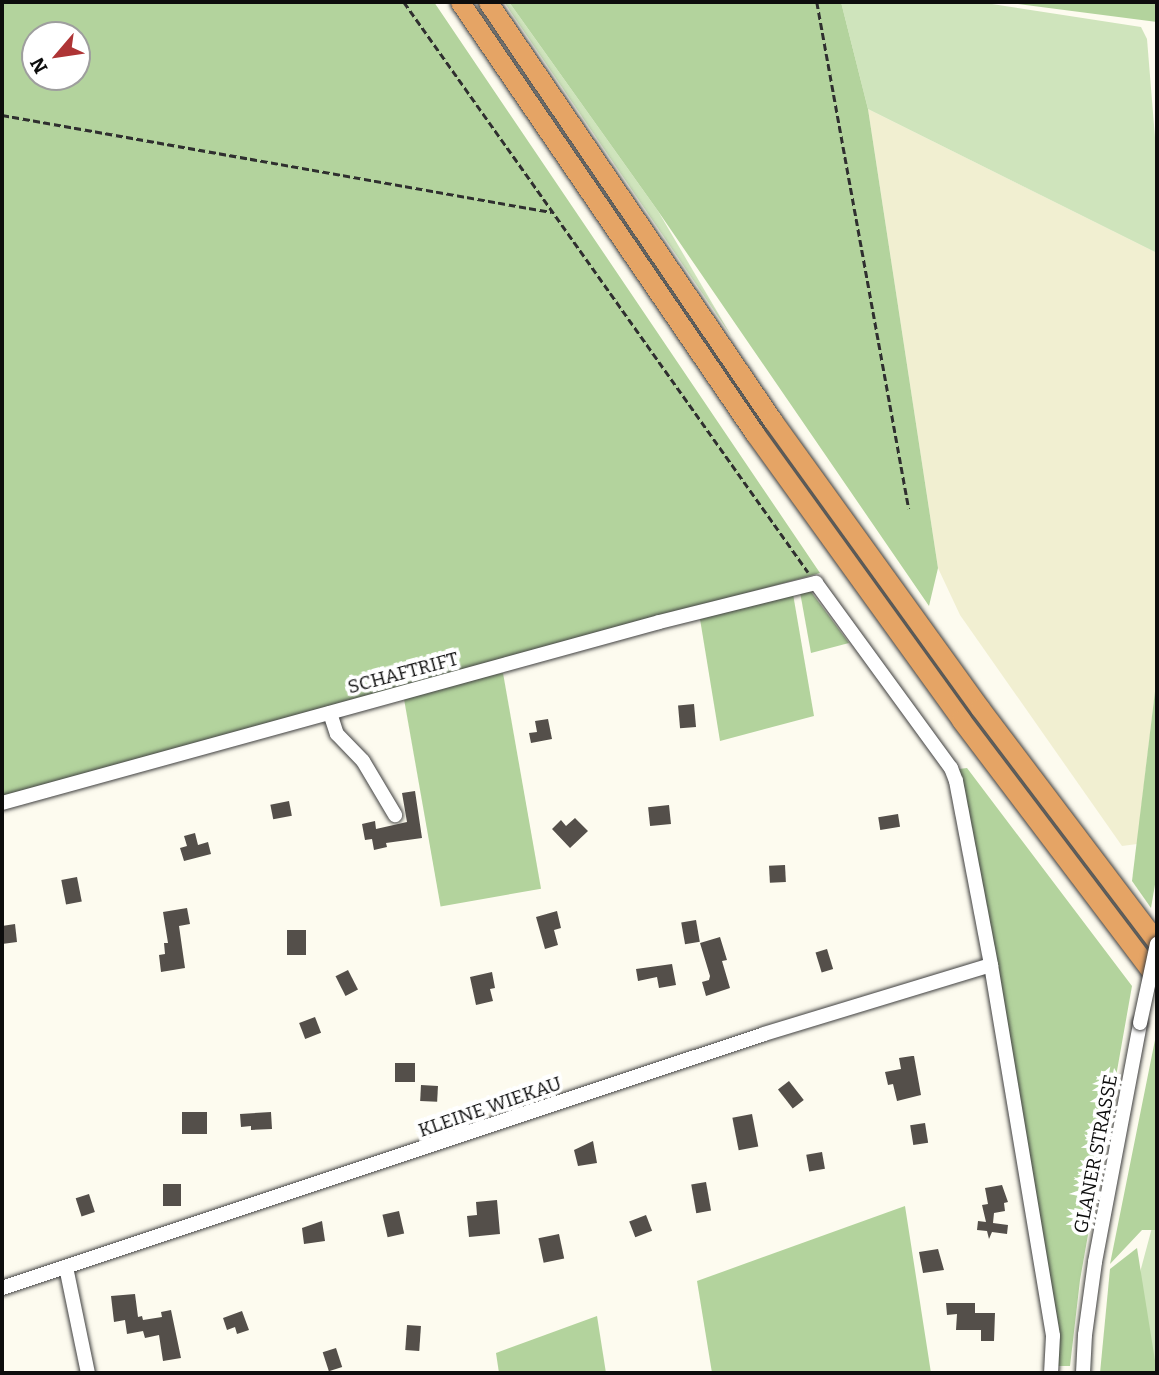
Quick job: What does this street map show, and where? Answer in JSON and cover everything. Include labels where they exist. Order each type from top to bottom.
[{"type":"highway","points":[[460,2],[755,434],[961,720],[1157,979]]},
{"type":"highway","points":[[488,2],[773,421],[980,708],[1157,943]]},
{"type":"street","name":"SCHAFTRIFT","points":[[2,803],[659,622],[816,583]]},
{"type":"street","points":[[816,583],[951,768],[956,782],[991,965],[1053,1336],[1049,1373]]},
{"type":"street","points":[[330,713],[337,734],[363,761],[395,815]]},
{"type":"street","name":"GLANER STRASSE","points":[[1083,1373],[1095,1262],[1157,943]]},
{"type":"street","name":"KLEINE WIEKAU","points":[[2,1288],[764,1034],[991,965]]},
{"type":"street","points":[[66,1267],[88,1373]]},
{"type":"path","points":[[404,2],[816,583]]},
{"type":"path","points":[[817,2],[909,509]]},
{"type":"path","points":[[2,115],[551,212]]},
{"type":"shaded area","points":[[868,109],[1157,253],[1157,675],[1137,844],[1122,846],[960,615],[938,568]]},
{"type":"green space","points":[[2,2],[434,2],[820,573],[2,797]]},
{"type":"green space","points":[[504,2],[509,2],[658,211],[732,337]]},
{"type":"green space","points":[[509,2],[841,2],[868,109],[938,568],[929,606],[658,211]]},
{"type":"green space","points":[[841,2],[979,2],[1141,27],[1147,39],[1157,162],[1157,253],[868,109]]},
{"type":"green space","points":[[1002,2],[1157,2],[1157,22]]},
{"type":"green space","points":[[809,589],[849,643],[811,653],[800,592]]},
{"type":"green space","points":[[793,594],[814,716],[720,741],[700,619]]},
{"type":"green space","points":[[503,673],[541,889],[441,906],[403,691]]},
{"type":"green space","points":[[1157,675],[1157,873],[1151,908],[1132,881]]},
{"type":"green space","points":[[967,768],[1132,986],[1080,1280],[1070,1366],[1057,1366],[1059,1328],[959,769]]},
{"type":"green space","points":[[1157,1030],[1157,1230],[1142,1230],[1110,1264]]},
{"type":"green space","points":[[905,1206],[931,1373],[712,1373],[697,1281]]},
{"type":"green space","points":[[1157,1209],[1157,1373],[1113,1373]]},
{"type":"green space","points":[[1137,1248],[1157,1373],[1100,1373],[1110,1269]]},
{"type":"green space","points":[[597,1316],[606,1373],[499,1373],[496,1353]]},
{"type":"building","points":[[694,704],[696,727],[680,728],[678,705]]},
{"type":"building","points":[[548,719],[552,739],[531,743],[529,733],[537,732],[535,721]]},
{"type":"building","points":[[415,791],[422,838],[386,843],[387,847],[374,850],[372,839],[365,840],[362,824],[375,821],[376,829],[407,822],[402,793]]},
{"type":"building","points":[[289,801],[292,816],[273,819],[270,805]]},
{"type":"building","points":[[669,805],[671,824],[650,826],[648,807]]},
{"type":"building","points":[[898,814],[900,827],[880,830],[878,817]]},
{"type":"building","points":[[575,818],[588,831],[570,848],[552,829],[561,820],[566,826]]},
{"type":"building","points":[[195,833],[198,845],[208,842],[211,854],[184,861],[180,848],[187,846],[184,836]]},
{"type":"building","points":[[785,865],[786,882],[770,883],[769,866]]},
{"type":"building","points":[[77,877],[82,902],[66,905],[61,880]]},
{"type":"building","points":[[187,908],[190,924],[179,926],[185,968],[161,972],[159,955],[165,954],[164,943],[168,943],[163,912]]},
{"type":"building","points":[[557,911],[561,928],[554,930],[558,945],[545,949],[536,917]]},
{"type":"building","points":[[696,920],[700,942],[685,944],[681,923]]},
{"type":"building","points":[[15,924],[17,942],[2,944],[2,926]]},
{"type":"building","points":[[287,930],[306,930],[306,955],[287,955]]},
{"type":"building","points":[[720,937],[727,960],[722,961],[730,988],[706,996],[702,982],[709,980],[710,976],[700,943]]},
{"type":"building","points":[[827,949],[833,969],[822,973],[816,953]]},
{"type":"building","points":[[672,964],[676,985],[659,988],[657,977],[638,981],[636,969]]},
{"type":"building","points":[[348,970],[358,990],[346,996],[336,976]]},
{"type":"building","points":[[492,972],[495,988],[490,989],[493,1001],[476,1005],[470,977]]},
{"type":"building","points":[[315,1017],[321,1033],[305,1039],[299,1023]]},
{"type":"building","points":[[914,1056],[921,1095],[897,1101],[893,1084],[888,1085],[885,1072],[901,1069],[899,1058]]},
{"type":"building","points":[[395,1063],[415,1063],[415,1082],[395,1082]]},
{"type":"building","points":[[789,1081],[804,1100],[793,1109],[778,1090]]},
{"type":"building","points":[[421,1085],[438,1086],[437,1102],[420,1101]]},
{"type":"building","points":[[182,1112],[207,1112],[207,1134],[182,1134]]},
{"type":"building","points":[[271,1112],[272,1129],[251,1130],[251,1126],[241,1127],[240,1114]]},
{"type":"building","points":[[752,1114],[758,1146],[739,1150],[732,1118]]},
{"type":"building","points":[[925,1123],[928,1143],[913,1145],[910,1125]]},
{"type":"building","points":[[593,1141],[597,1163],[578,1166],[574,1150]]},
{"type":"building","points":[[822,1152],[825,1169],[809,1172],[806,1155]]},
{"type":"building","points":[[706,1182],[711,1211],[696,1213],[691,1185]]},
{"type":"building","points":[[163,1184],[181,1184],[181,1206],[163,1206]]},
{"type":"building","points":[[1002,1185],[1008,1202],[1004,1203],[1005,1211],[994,1213],[993,1223],[1008,1225],[1007,1234],[992,1232],[989,1239],[987,1231],[977,1230],[978,1221],[986,1222],[982,1205],[988,1204],[985,1188]]},
{"type":"building","points":[[89,1194],[95,1212],[82,1216],[76,1198]]},
{"type":"building","points":[[497,1200],[500,1234],[469,1237],[467,1216],[477,1215],[476,1202]]},
{"type":"building","points":[[399,1211],[404,1233],[388,1237],[382,1215]]},
{"type":"building","points":[[646,1215],[652,1231],[635,1237],[629,1221]]},
{"type":"building","points":[[322,1221],[325,1241],[304,1244],[302,1228]]},
{"type":"building","points":[[559,1234],[564,1258],[544,1263],[538,1238]]},
{"type":"building","points":[[938,1249],[944,1270],[923,1273],[919,1252]]},
{"type":"building","points":[[135,1294],[138,1317],[142,1316],[143,1320],[162,1317],[161,1312],[171,1310],[181,1358],[163,1361],[159,1335],[145,1338],[143,1331],[127,1334],[125,1320],[114,1322],[111,1296]]},
{"type":"building","points":[[946,1303],[975,1303],[975,1313],[995,1313],[994,1341],[981,1341],[981,1330],[956,1330],[957,1314],[947,1315]]},
{"type":"building","points":[[242,1311],[249,1330],[237,1334],[235,1327],[227,1330],[223,1318]]},
{"type":"building","points":[[407,1325],[421,1326],[419,1351],[405,1350]]},
{"type":"building","points":[[336,1348],[342,1367],[329,1371],[323,1352]]}]
